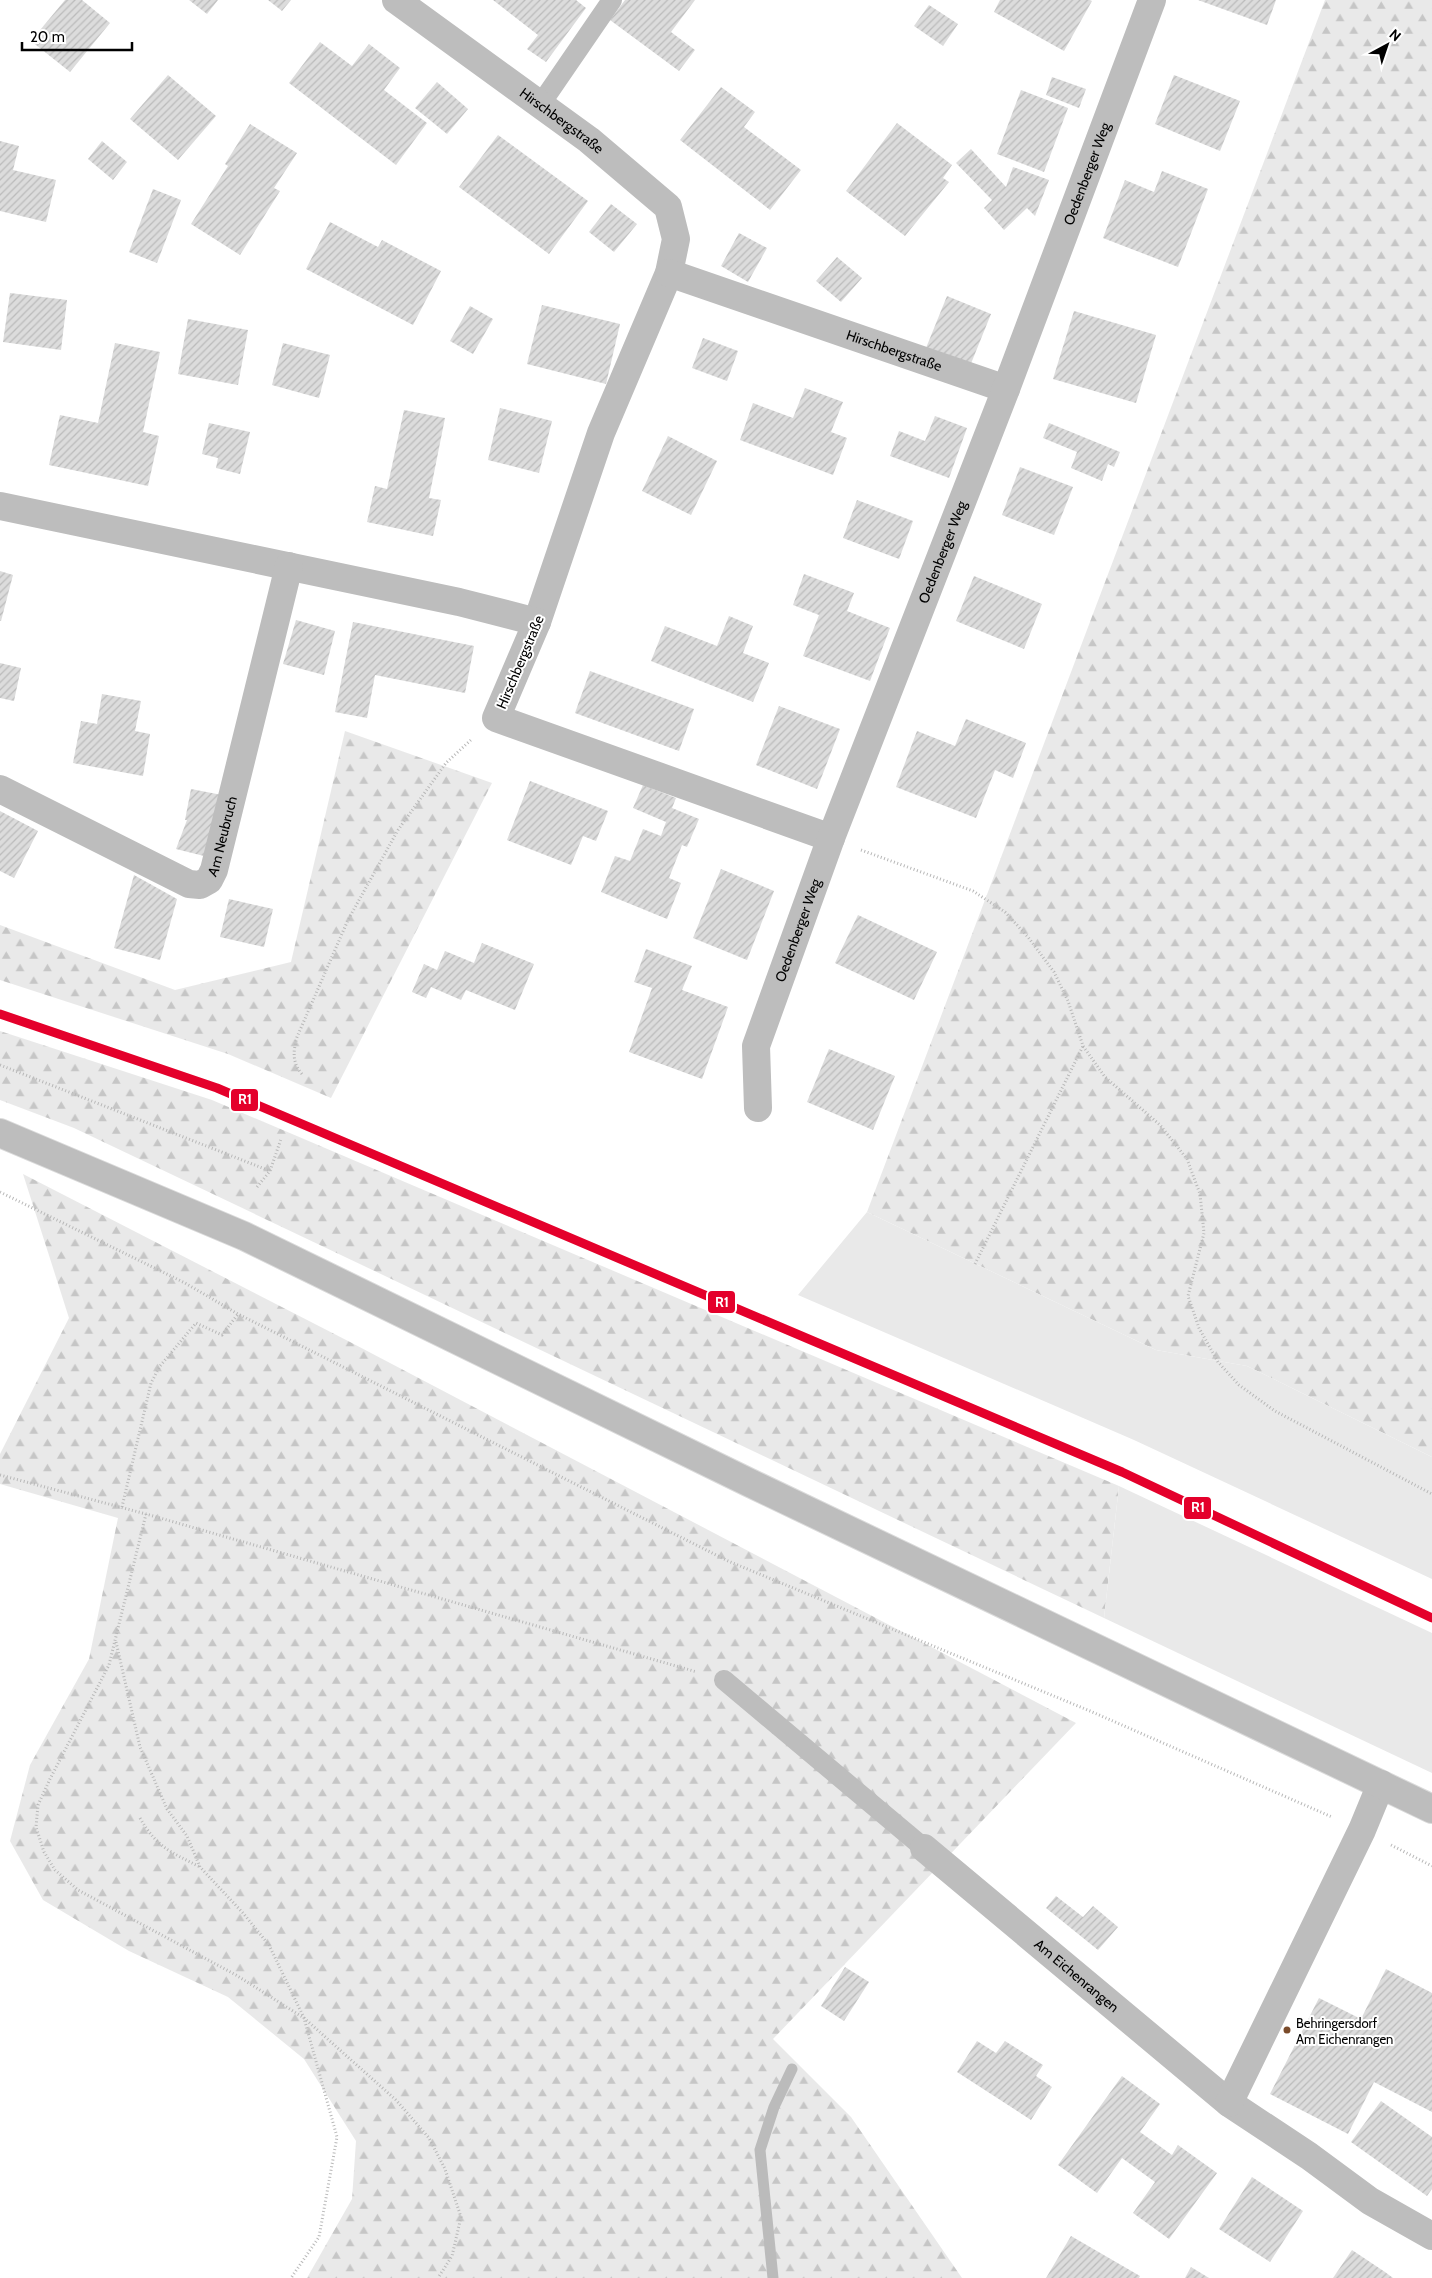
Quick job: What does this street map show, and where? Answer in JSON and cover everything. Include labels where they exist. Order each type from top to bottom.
[{"type":"street","name":"Hirschbergstraße","points":[[396,0],[589,140],[668,207],[676,239],[669,272],[601,433],[538,622],[496,718],[831,838]]},
{"type":"street","name":"Oedenberger Weg","points":[[758,1108],[756,1046],[831,838],[1006,388],[1152,0]]},
{"type":"street","name":"Hirschbergstraße","points":[[669,272],[1006,388]]},
{"type":"street","points":[[0,506],[459,602],[538,622]]},
{"type":"street","name":"Am Neubruch","points":[[0,789],[189,884],[200,886],[208,880],[214,870],[289,566]]},
{"type":"street","points":[[0,1133],[244,1236],[748,1482],[1432,1809]]},
{"type":"street","points":[[1229,2103],[1362,1830],[1381,1784]]},
{"type":"street","name":"Am Eichenrangen","points":[[924,1848],[1229,2103],[1310,2156],[1370,2201],[1432,2236]]},
{"type":"lane","points":[[540,105],[612,0]]},
{"type":"lane","points":[[724,1680],[924,1848]]},
{"type":"path","points":[[302,1074],[294,1065],[293,1051],[297,1037],[348,920],[398,830],[446,763],[496,718]]},
{"type":"path","points":[[831,838],[973,891],[1005,912],[1028,937],[1054,972],[1068,1001],[1083,1046],[1105,1077],[1160,1125],[1187,1158],[1200,1194],[1204,1233],[1188,1296],[1199,1328],[1218,1362],[1239,1385],[1275,1411],[1431,1493]]},
{"type":"path","points":[[975,1264],[1083,1046]]},
{"type":"path","points":[[0,1065],[270,1171]]},
{"type":"path","points":[[257,1187],[270,1171],[280,1139]]},
{"type":"path","points":[[0,1192],[185,1283],[238,1314],[728,1561],[1090,1711],[1362,1830],[1432,1866]]},
{"type":"path","points":[[122,1507],[151,1383],[160,1366],[196,1323],[222,1335],[238,1314]]},
{"type":"path","points":[[0,1475],[122,1507],[724,1680]]},
{"type":"path","points":[[146,1514],[109,1665],[38,1805],[36,1827],[44,1852],[55,1870],[78,1890],[236,1975],[304,2018],[396,2100],[429,2138],[445,2169],[461,2217],[452,2256],[438,2278]]},
{"type":"path","points":[[116,1640],[140,1746],[167,1809],[187,1836],[200,1867],[269,1945],[304,2018],[337,2137],[319,2237],[291,2278]]},
{"type":"path","points":[[140,1818],[150,1835],[163,1848],[200,1867]]},
{"type":"green space","points":[[1325,0],[1432,0],[1432,1457],[1247,1366],[1156,1350],[867,1212]]},
{"type":"green space","points":[[345,731],[492,783],[331,1098],[228,1054],[0,980],[0,925],[175,990],[291,962]]},
{"type":"green space","points":[[0,1031],[212,1100],[1119,1486],[1104,1618],[74,1128],[0,1100]]},
{"type":"green space","points":[[23,1174],[350,1342],[1076,1723],[773,2039],[851,2117],[962,2278],[307,2278],[352,2199],[356,2141],[304,2059],[228,1997],[129,1951],[43,1900],[10,1841],[30,1765],[89,1659],[118,1518],[0,1484],[0,1454],[69,1318]]},
{"type":"green space","points":[[867,1212],[1156,1350],[1247,1366],[1432,1457],[1432,1579],[1134,1440],[798,1295]]},
{"type":"green space","points":[[1119,1486],[1432,1633],[1432,1773],[1104,1618]]},
{"type":"building","points":[[65,0],[82,0],[110,23],[70,72],[31,41]]},
{"type":"building","points":[[189,0],[218,0],[207,14]]},
{"type":"building","points":[[268,0],[291,0],[282,11]]},
{"type":"building","points":[[493,0],[576,0],[586,8],[546,62],[527,49],[538,35]]},
{"type":"building","points":[[625,0],[695,0],[671,32],[695,50],[679,71],[610,20]]},
{"type":"building","points":[[1000,0],[1092,1],[1064,51],[994,12]]},
{"type":"building","points":[[1198,0],[1276,0],[1267,25]]},
{"type":"building","points":[[929,5],[958,24],[943,46],[914,26]]},
{"type":"building","points":[[320,42],[352,66],[369,44],[400,68],[384,90],[427,123],[396,165],[289,83]]},
{"type":"building","points":[[168,75],[216,116],[178,160],[130,119]]},
{"type":"building","points":[[1174,75],[1240,101],[1220,151],[1155,124]]},
{"type":"building","points":[[1052,77],[1086,89],[1079,108],[1046,95]]},
{"type":"building","points":[[437,82],[468,109],[447,134],[415,108]]},
{"type":"building","points":[[721,87],[755,112],[744,127],[801,170],[770,210],[680,140]]},
{"type":"building","points":[[1021,90],[1068,108],[1044,172],[997,154]]},
{"type":"building","points":[[897,123],[952,165],[943,178],[949,182],[905,236],[846,191]]},
{"type":"building","points":[[250,124],[297,153],[274,188],[280,191],[240,255],[191,224],[228,166],[225,164]]},
{"type":"building","points":[[498,135],[588,201],[549,254],[459,187]]},
{"type":"building","points":[[0,141],[19,146],[13,170],[56,180],[46,222],[0,211]]},
{"type":"building","points":[[102,141],[127,162],[113,180],[88,159]]},
{"type":"building","points":[[971,149],[1006,187],[1013,167],[1049,180],[1035,216],[1027,208],[1004,230],[984,208],[992,200],[956,163]]},
{"type":"building","points":[[1162,171],[1208,189],[1178,267],[1103,238],[1125,180],[1154,192]]},
{"type":"building","points":[[153,189],[181,200],[157,263],[129,252]]},
{"type":"building","points":[[611,204],[637,224],[614,252],[589,232]]},
{"type":"building","points":[[330,222],[378,247],[382,240],[441,271],[413,325],[306,269]]},
{"type":"building","points":[[739,233],[767,248],[748,282],[721,266]]},
{"type":"building","points":[[837,257],[862,278],[841,302],[816,281]]},
{"type":"building","points":[[10,293],[67,300],[61,350],[3,342]]},
{"type":"building","points":[[947,296],[991,314],[970,366],[926,348]]},
{"type":"building","points":[[542,305],[620,324],[606,384],[527,364]]},
{"type":"building","points":[[470,306],[493,319],[473,354],[450,341]]},
{"type":"building","points":[[1074,311],[1156,335],[1136,403],[1053,379]]},
{"type":"building","points":[[188,319],[248,330],[238,385],[178,374]]},
{"type":"building","points":[[703,338],[738,351],[727,381],[692,368]]},
{"type":"building","points":[[115,343],[160,352],[143,432],[159,436],[148,486],[49,465],[60,415],[98,423]]},
{"type":"building","points":[[283,343],[330,355],[319,398],[272,385]]},
{"type":"building","points":[[805,388],[843,402],[831,432],[847,438],[833,475],[740,440],[753,403],[793,418]]},
{"type":"building","points":[[500,408],[552,421],[539,473],[488,460]]},
{"type":"building","points":[[404,410],[445,418],[429,498],[441,500],[433,536],[367,522],[375,486],[387,489]]},
{"type":"building","points":[[935,416],[967,428],[949,478],[890,456],[899,431],[925,441]]},
{"type":"building","points":[[209,423],[250,432],[240,474],[216,468],[218,458],[202,454]]},
{"type":"building","points":[[1049,423],[1120,452],[1114,467],[1108,464],[1102,481],[1071,468],[1077,452],[1043,438]]},
{"type":"building","points":[[668,436],[717,461],[691,515],[642,491]]},
{"type":"building","points":[[1020,467],[1073,487],[1054,535],[1002,515]]},
{"type":"building","points":[[857,500],[913,521],[899,559],[843,538]]},
{"type":"building","points":[[0,571],[13,575],[1,621],[0,621]]},
{"type":"building","points":[[804,574],[854,593],[847,611],[890,628],[870,681],[803,656],[819,615],[793,605]]},
{"type":"building","points":[[974,576],[1042,604],[1024,649],[956,621]]},
{"type":"building","points":[[729,616],[753,626],[743,653],[769,663],[753,702],[651,661],[665,626],[717,646]]},
{"type":"building","points":[[296,620],[335,631],[324,675],[283,664]]},
{"type":"building","points":[[353,622],[474,646],[465,693],[375,675],[367,718],[335,712]]},
{"type":"building","points":[[0,663],[21,668],[14,701],[0,698]]},
{"type":"building","points":[[590,671],[694,709],[679,751],[575,713]]},
{"type":"building","points":[[102,694],[141,701],[135,731],[150,734],[143,776],[73,763],[81,721],[97,724]]},
{"type":"building","points":[[779,706],[840,729],[817,789],[756,765]]},
{"type":"building","points":[[966,719],[1026,743],[1013,778],[995,770],[976,818],[896,787],[917,731],[955,746]]},
{"type":"building","points":[[530,781],[608,811],[596,841],[583,836],[571,865],[507,840]]},
{"type":"building","points":[[643,785],[676,798],[672,808],[699,819],[687,847],[682,845],[669,878],[681,883],[667,919],[601,892],[615,856],[630,861],[643,829],[661,836],[666,822],[633,808]]},
{"type":"building","points":[[191,789],[222,795],[204,856],[176,849],[187,820],[185,820]]},
{"type":"building","points":[[0,811],[38,831],[14,878],[0,871]]},
{"type":"building","points":[[721,869],[774,891],[747,960],[693,938]]},
{"type":"building","points":[[134,875],[177,899],[160,960],[114,948]]},
{"type":"building","points":[[229,899],[273,909],[264,947],[220,937]]},
{"type":"building","points":[[858,915],[937,952],[914,1000],[835,963]]},
{"type":"building","points":[[482,943],[534,964],[515,1010],[466,990],[461,1000],[431,987],[426,998],[412,992],[424,964],[437,970],[445,951],[474,963]]},
{"type":"building","points":[[646,949],[692,966],[682,990],[728,1007],[702,1079],[629,1052],[652,988],[634,982]]},
{"type":"building","points":[[829,1049],[895,1076],[873,1130],[807,1102]]},
{"type":"building","points":[[1056,1896],[1083,1917],[1093,1906],[1118,1927],[1098,1950],[1046,1908]]},
{"type":"building","points":[[845,1967],[869,1982],[844,2021],[821,2006]]},
{"type":"building","points":[[1386,1969],[1432,1993],[1432,2112],[1374,2082],[1348,2134],[1270,2094],[1319,1998],[1361,2019]]},
{"type":"building","points":[[977,2041],[996,2053],[1005,2041],[1043,2065],[1036,2076],[1052,2087],[1031,2120],[957,2072]]},
{"type":"building","points":[[1122,2076],[1160,2104],[1140,2132],[1172,2155],[1178,2145],[1217,2173],[1169,2239],[1133,2213],[1155,2182],[1122,2158],[1097,2193],[1058,2165]]},
{"type":"building","points":[[1381,2101],[1432,2137],[1432,2189],[1427,2196],[1351,2142]]},
{"type":"building","points":[[1252,2177],[1303,2211],[1270,2262],[1219,2229]]},
{"type":"building","points":[[1071,2236],[1140,2276],[1139,2278],[1046,2278]]},
{"type":"building","points":[[1352,2250],[1385,2272],[1393,2278],[1333,2278]]},
{"type":"building","points":[[1191,2267],[1209,2278],[1185,2278]]},
{"type":"waterway","points":[[773,2278],[760,2150],[774,2107],[792,2069]]},
{"type":"transit line","name":"R1","points":[[0,1014],[217,1088],[1122,1472],[1432,1618]]},
{"type":"place","name":"Behringersdorf Am Eichenrangen","points":[[1287,2030]]}]
